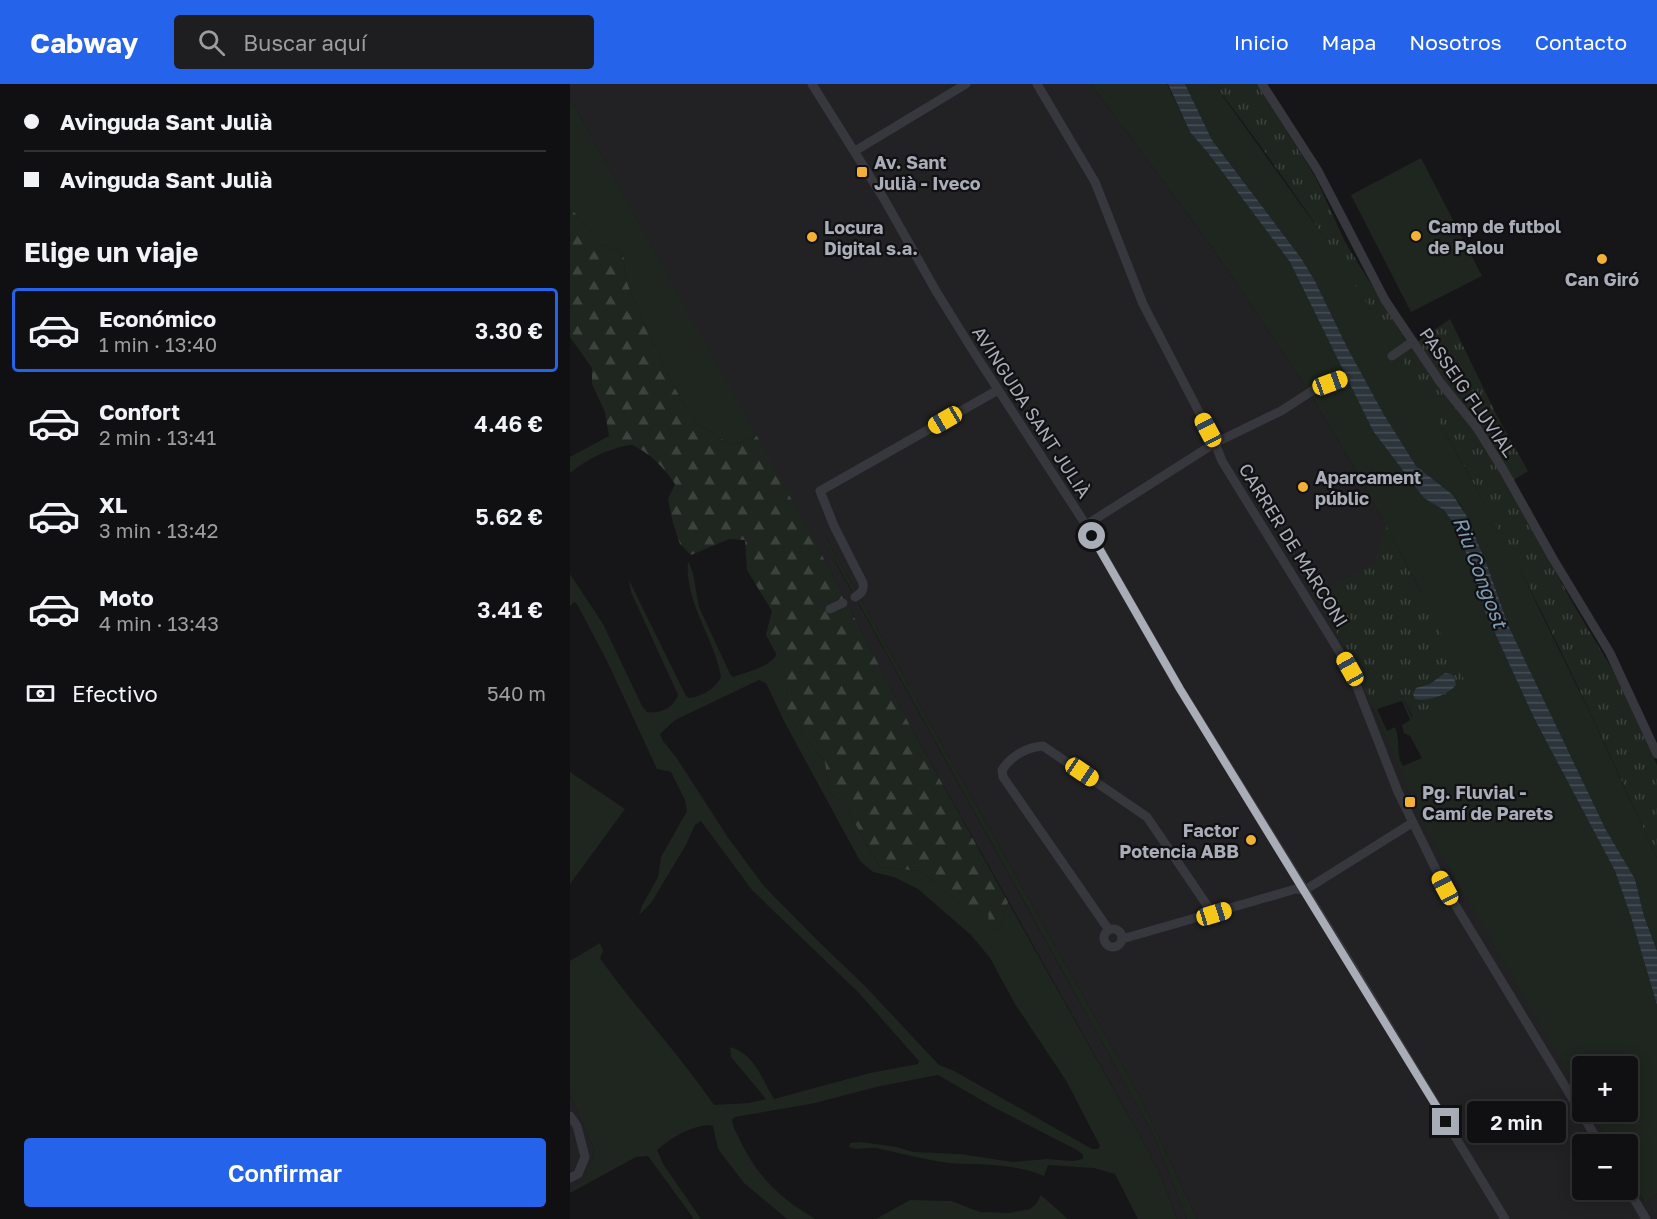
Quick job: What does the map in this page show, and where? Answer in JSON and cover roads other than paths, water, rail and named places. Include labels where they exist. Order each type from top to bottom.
[{"type":"street","name":"AVINGUDA SANT JULIÀ","points":[[812,84],[855,151],[936,291],[1086,525],[1180,689],[1505,1219]]},
{"type":"street","points":[[855,151],[966,84]]},
{"type":"street","name":"CARRER DE MARCONI","points":[[1037,84],[1095,182],[1143,304],[1215,443],[1222,461],[1350,669],[1412,823],[1465,922],[1594,1134]]},
{"type":"street","name":"PASSEIG FLUVIAL","points":[[1262,84],[1318,171],[1385,300],[1440,382],[1477,428],[1504,471],[1552,557],[1610,653],[1657,754]]},
{"type":"street","points":[[1392,356],[1412,342]]},
{"type":"street","points":[[1086,525],[1215,443],[1281,411],[1315,389],[1346,378]]},
{"type":"street","points":[[855,597],[864,588],[863,583],[834,526],[820,490],[998,390]]},
{"type":"street","points":[[830,609],[843,603]]},
{"type":"street","points":[[1122,939],[1117,931],[1109,930],[1003,777],[1002,770],[1006,763],[1026,750],[1043,746],[1148,818],[1214,914]]},
{"type":"street","points":[[1109,930],[1104,937],[1108,946],[1117,946],[1122,939],[1296,889],[1305,890],[1412,823]]},
{"type":"street","points":[[570,1116],[578,1126],[585,1157],[578,1174],[570,1178]]},
{"type":"street","points":[[1635,1200],[1646,1219]]},
{"type":"water","name":"Riu Congost","points":[[1168,84],[1185,84],[1212,140],[1301,258],[1315,281],[1383,413],[1416,466],[1453,495],[1466,515],[1509,627],[1606,830],[1635,879],[1644,916],[1657,951],[1657,1005],[1615,871],[1534,718],[1483,607],[1482,598],[1458,530],[1444,510],[1424,498],[1373,431],[1290,262],[1190,132]]},
{"type":"water","points":[[1445,673],[1454,677],[1456,685],[1452,689],[1431,699],[1415,699],[1413,694],[1416,688],[1430,684]]},
{"type":"place","name":"Av. Sant Julià - Iveco","points":[[862,172]]},
{"type":"place","name":"Camp de futbol de Palou","points":[[1416,236]]},
{"type":"place","name":"Locura Digital s.a.","points":[[812,237]]},
{"type":"place","name":"Can Giró","points":[[1602,259]]},
{"type":"place","name":"Aparcament públic","points":[[1303,487]]},
{"type":"place","name":"Pg. Fluvial - Camí de Parets","points":[[1410,802]]},
{"type":"place","name":"Factor Potencia ABB","points":[[1251,840]]}]
